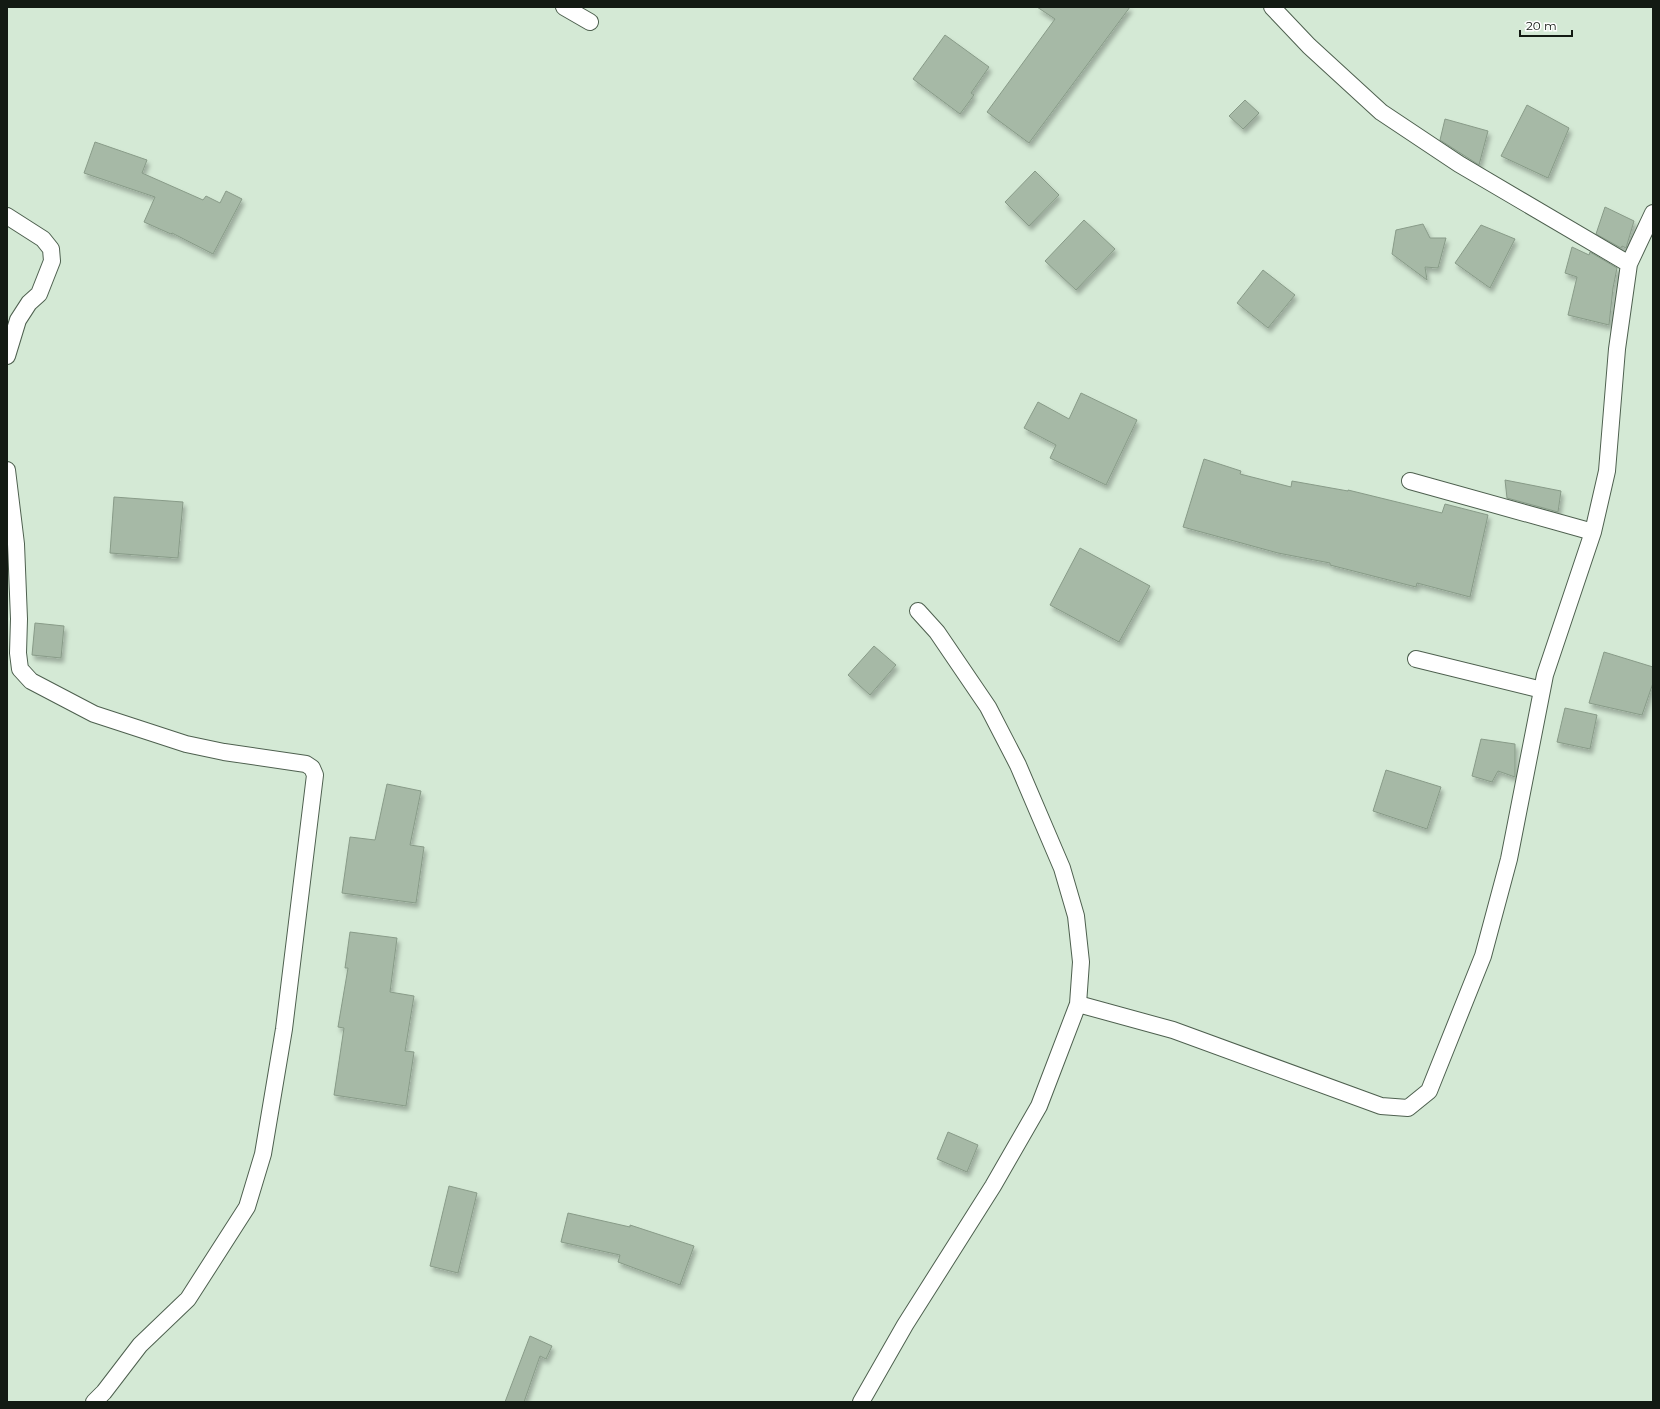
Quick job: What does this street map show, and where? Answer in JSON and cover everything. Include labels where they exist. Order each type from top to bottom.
[{"type":"street","points":[[564,7],[590,22]]},
{"type":"street","points":[[1272,7],[1309,46],[1381,112],[1459,164],[1629,264]]},
{"type":"street","points":[[1078,1004],[1173,1030],[1381,1106],[1408,1108],[1429,1091],[1483,956],[1509,859],[1545,675],[1593,532],[1608,471],[1618,349],[1629,264],[1653,213]]},
{"type":"street","points":[[7,216],[42,239],[51,249],[52,262],[39,294],[29,303],[18,320],[7,356]]},
{"type":"street","points":[[7,470],[16,544],[19,619],[18,653],[20,669],[31,681],[94,714],[149,733],[186,744],[224,752],[306,764],[312,768],[314,775],[284,1029],[263,1154],[247,1207],[188,1299],[140,1345],[104,1392],[94,1402]]},
{"type":"street","points":[[1410,481],[1593,532]]},
{"type":"street","points":[[861,1402],[905,1325],[993,1186],[1039,1106],[1078,1004],[1081,962],[1076,916],[1062,868],[1018,765],[988,707],[937,632],[918,612]]},
{"type":"street","points":[[1416,659],[1542,690]]},
{"type":"building","points":[[1037,7],[1130,7],[1029,143],[987,112],[1055,19]]},
{"type":"building","points":[[945,35],[989,67],[971,93],[974,95],[960,114],[913,79]]},
{"type":"building","points":[[1245,100],[1259,113],[1243,129],[1229,116]]},
{"type":"building","points":[[1527,105],[1569,128],[1548,178],[1501,156]]},
{"type":"building","points":[[1445,119],[1488,131],[1479,165],[1440,140]]},
{"type":"building","points":[[95,142],[147,160],[142,173],[203,200],[206,196],[220,203],[226,191],[242,199],[213,254],[172,233],[171,234],[144,222],[155,197],[84,173]]},
{"type":"building","points":[[1035,171],[1059,195],[1029,226],[1005,202]]},
{"type":"building","points":[[1605,207],[1634,221],[1626,248],[1622,246],[1621,248],[1596,234]]},
{"type":"building","points":[[1084,220],[1115,249],[1076,290],[1045,261]]},
{"type":"building","points":[[1423,224],[1430,238],[1446,238],[1438,268],[1425,267],[1427,280],[1392,254],[1396,230]]},
{"type":"building","points":[[1481,225],[1515,239],[1490,288],[1455,263]]},
{"type":"building","points":[[1572,247],[1589,255],[1590,252],[1617,268],[1609,325],[1568,315],[1577,277],[1565,273]]},
{"type":"building","points":[[1263,270],[1295,295],[1268,328],[1237,303]]},
{"type":"building","points":[[1081,393],[1137,420],[1106,485],[1050,458],[1056,445],[1024,428],[1038,402],[1069,419]]},
{"type":"building","points":[[1204,459],[1241,471],[1240,474],[1291,487],[1292,481],[1348,490],[1442,513],[1445,504],[1488,515],[1470,597],[1417,583],[1416,587],[1330,565],[1330,563],[1278,553],[1183,527]]},
{"type":"building","points":[[1505,480],[1561,491],[1558,512],[1507,498]]},
{"type":"building","points":[[114,497],[183,502],[178,558],[110,553]]},
{"type":"building","points":[[1080,548],[1150,586],[1119,642],[1050,605]]},
{"type":"building","points":[[35,623],[64,626],[61,658],[32,655]]},
{"type":"building","points":[[874,646],[896,665],[870,695],[848,675]]},
{"type":"building","points":[[1604,652],[1653,667],[1653,683],[1642,715],[1589,703]]},
{"type":"building","points":[[1565,708],[1597,715],[1590,749],[1557,742]]},
{"type":"building","points":[[1481,739],[1515,744],[1515,777],[1498,771],[1492,782],[1472,776]]},
{"type":"building","points":[[1386,770],[1441,787],[1427,829],[1373,811]]},
{"type":"building","points":[[387,784],[421,791],[410,845],[424,847],[416,903],[342,893],[350,837],[375,840]]},
{"type":"building","points":[[350,932],[397,938],[390,992],[414,996],[405,1051],[414,1052],[406,1106],[334,1095],[344,1028],[338,1027],[348,968],[345,968]]},
{"type":"building","points":[[948,1132],[978,1145],[967,1172],[937,1159]]},
{"type":"building","points":[[449,1186],[477,1193],[458,1273],[430,1266]]},
{"type":"building","points":[[568,1213],[630,1227],[630,1225],[694,1246],[680,1285],[618,1262],[620,1255],[561,1242]]},
{"type":"building","points":[[530,1336],[552,1346],[546,1359],[540,1356],[524,1402],[505,1402]]}]
